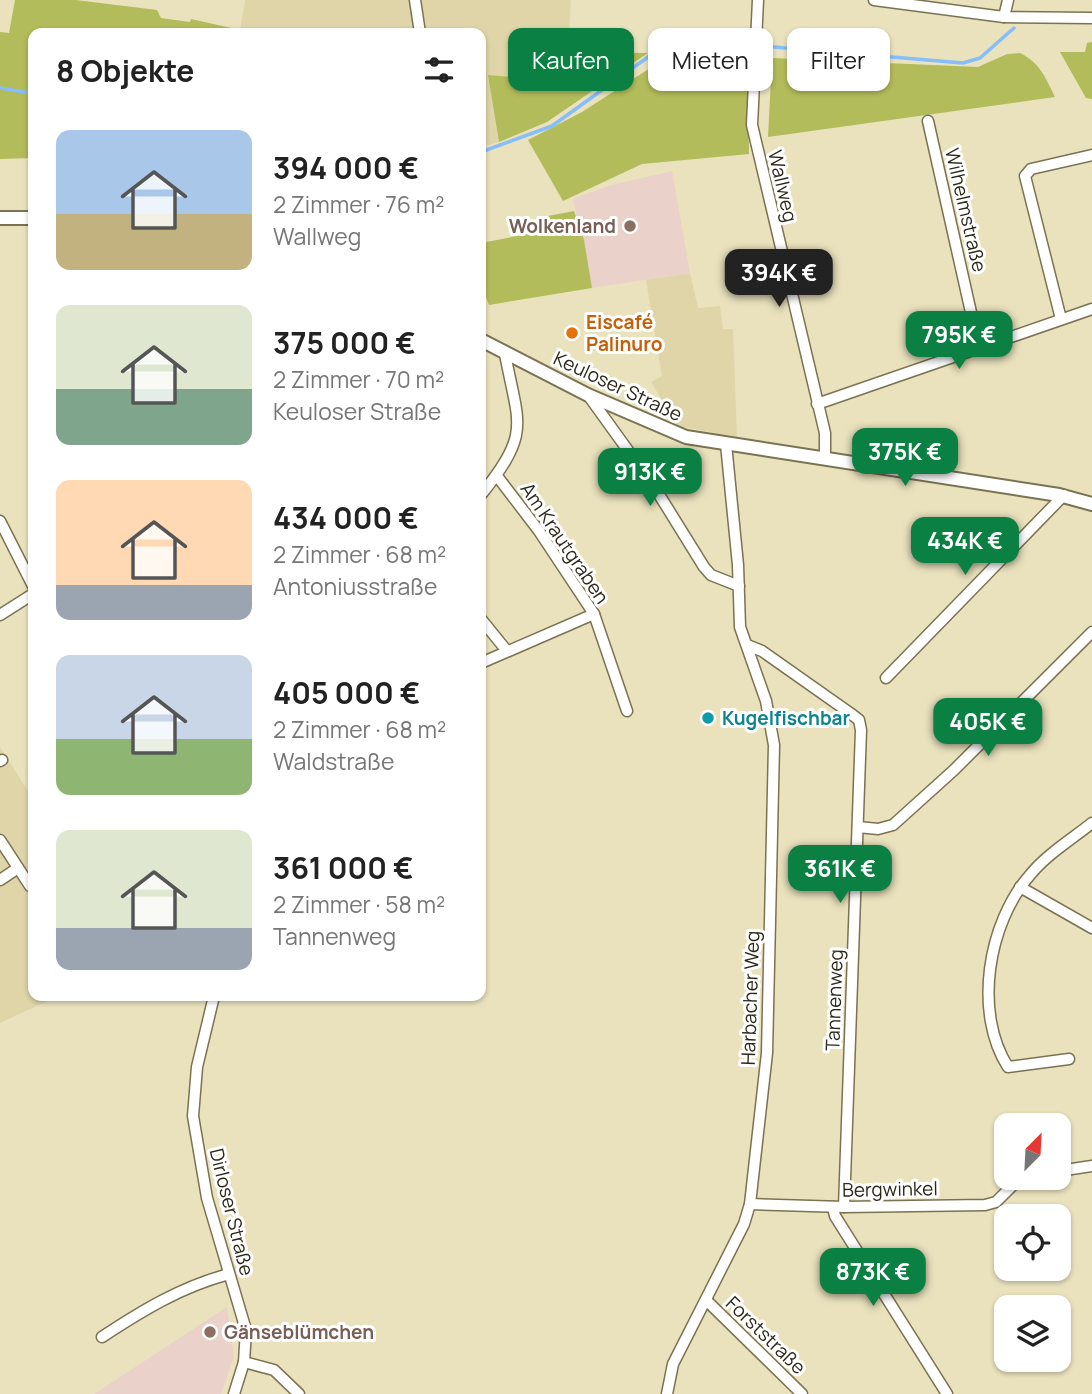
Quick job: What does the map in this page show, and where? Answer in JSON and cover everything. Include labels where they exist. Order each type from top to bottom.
[{"type":"street","points":[[415,0],[418,28]]},
{"type":"street","name":"Wallweg","points":[[758,0],[752,125],[825,433],[825,459]]},
{"type":"street","points":[[874,0],[1004,17],[1092,19]]},
{"type":"street","points":[[1004,17],[1008,0]]},
{"type":"street","name":"Wilhelmstraße","points":[[928,121],[979,348]]},
{"type":"street","points":[[1061,319],[1025,176],[1031,169],[1092,155]]},
{"type":"street","points":[[0,218],[28,218]]},
{"type":"street","points":[[817,404],[1092,309]]},
{"type":"street","name":"Keuloser Straße","points":[[486,343],[587,395],[675,434],[1064,495],[1092,504]]},
{"type":"street","points":[[486,489],[515,448],[519,425],[505,354]]},
{"type":"street","points":[[587,395],[655,488],[704,567],[712,575],[739,586]]},
{"type":"street","name":"Harbacher Weg","points":[[667,1394],[673,1364],[735,1245],[750,1204],[768,1053],[774,745],[766,701],[740,627],[739,586],[726,444]]},
{"type":"street","name":"Am Krautgraben","points":[[497,476],[539,531],[594,614],[627,711]]},
{"type":"street","points":[[886,678],[1064,495]]},
{"type":"street","points":[[0,521],[28,576]]},
{"type":"street","points":[[0,615],[28,596]]},
{"type":"street","points":[[486,660],[594,614]]},
{"type":"street","points":[[486,625],[507,650]]},
{"type":"street","points":[[858,827],[878,829],[892,825],[954,770],[1092,632]]},
{"type":"street","name":"Tannenweg","points":[[747,645],[762,651],[859,720],[858,827],[839,1207],[835,1216],[947,1394]]},
{"type":"street","points":[[1069,1059],[1008,1067],[997,1050],[991,1027],[990,970],[1006,914],[1020,887],[1031,873],[1092,823]]},
{"type":"street","points":[[0,840],[28,883]]},
{"type":"street","points":[[0,880],[18,868]]},
{"type":"street","points":[[1020,887],[1092,928]]},
{"type":"street","name":"Dirloser Straße","points":[[213,1001],[197,1067],[193,1115],[207,1198],[246,1330],[244,1362],[234,1394]]},
{"type":"street","points":[[1071,1169],[1092,1166]]},
{"type":"street","name":"Bergwinkel","points":[[750,1204],[839,1207],[985,1205],[996,1202],[1008,1190]]},
{"type":"street","points":[[102,1337],[146,1307],[192,1284],[229,1274]]},
{"type":"street","name":"Forststraße","points":[[706,1300],[802,1394]]},
{"type":"street","points":[[244,1362],[274,1370],[299,1394]]},
{"type":"shaded area","points":[[245,0],[571,0],[569,28],[508,28],[508,77],[488,75],[499,142],[486,146],[486,28],[240,28]]},
{"type":"shaded area","name":"Wolkenland","points":[[672,171],[690,273],[592,288],[573,199],[608,186]]},
{"type":"shaded area","points":[[690,273],[698,308],[720,306],[723,329],[733,329],[737,437],[678,426],[651,382],[662,376],[646,280]]},
{"type":"shaded area","points":[[0,747],[28,791],[28,1001],[47,1001],[0,1023]]},
{"type":"shaded area","name":"Gänseblümchen","points":[[227,1307],[234,1357],[221,1394],[94,1394]]},
{"type":"green space","points":[[15,0],[76,0],[157,10],[161,18],[190,22],[191,19],[232,28],[28,28],[28,158],[0,159],[0,32],[9,33]]},
{"type":"green space","points":[[1092,42],[1092,99],[1086,98],[1060,52],[1085,52],[1087,43]]},
{"type":"green space","points":[[634,53],[648,53],[634,63]]},
{"type":"green space","points":[[1020,53],[1027,57],[1045,77],[1055,97],[768,137],[773,58],[787,59],[787,91],[890,91],[890,63],[978,67],[1007,54]]},
{"type":"green space","points":[[648,69],[648,91],[748,91],[749,154],[642,164],[563,201],[528,140],[582,112],[615,91],[634,91],[634,78]]},
{"type":"green space","points":[[488,75],[508,77],[508,91],[592,91],[547,122],[499,142]]},
{"type":"green space","points":[[574,211],[584,240],[592,288],[489,305],[486,297],[486,242],[544,231],[543,217]]},
{"type":"waterway","points":[[773,47],[963,63],[980,58],[1014,28]]},
{"type":"waterway","points":[[486,150],[552,126],[648,57]]},
{"type":"waterway","points":[[0,88],[28,93]]},
{"type":"place","name":"Wolkenland","points":[[630,226]]},
{"type":"place","name":"Eiscafé Palinuro","points":[[572,333]]},
{"type":"place","name":"Kugelfischbar","points":[[708,718]]},
{"type":"place","name":"Gänseblümchen","points":[[210,1332]]}]
